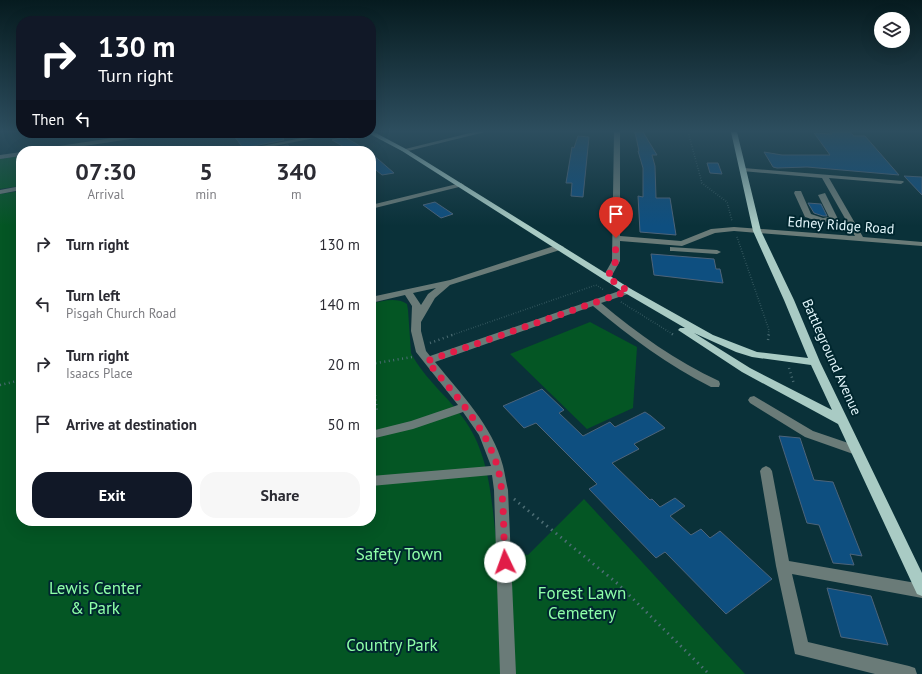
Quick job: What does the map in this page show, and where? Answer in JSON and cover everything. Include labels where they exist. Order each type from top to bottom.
[{"type":"main road","points":[[426,163],[692,329],[740,350],[764,356],[815,362]]},
{"type":"main road","name":"Battleground Avenue","points":[[742,163],[757,231],[789,300],[815,362],[922,590]]},
{"type":"main road","points":[[633,293],[695,338],[733,362],[843,421]]},
{"type":"street","points":[[607,277],[615,265],[616,163]]},
{"type":"street","points":[[744,170],[901,182]]},
{"type":"street","points":[[824,176],[861,240]]},
{"type":"street","points":[[376,206],[461,185]]},
{"type":"street","points":[[0,192],[16,189]]},
{"type":"street","points":[[798,193],[808,215],[814,218],[834,219],[822,195]]},
{"type":"street","name":"Edney Ridge Road","points":[[616,238],[676,244],[687,242],[714,231],[734,229],[922,244]]},
{"type":"street","points":[[376,299],[452,282],[560,247]]},
{"type":"street","points":[[641,247],[717,252]]},
{"type":"street","points":[[418,320],[431,296],[452,282]]},
{"type":"street","points":[[406,292],[417,306],[417,341],[425,358],[465,407],[484,434],[498,470],[501,490],[505,562],[508,674]]},
{"type":"street","points":[[425,358],[595,302],[633,293]]},
{"type":"street","points":[[595,302],[640,341],[689,372],[714,384]]},
{"type":"street","points":[[754,400],[809,434],[856,450]]},
{"type":"street","points":[[376,434],[413,425],[465,407]]},
{"type":"street","points":[[376,481],[498,470]]},
{"type":"street","points":[[766,470],[783,566],[801,648],[909,674]]},
{"type":"street","points":[[783,566],[922,590]]},
{"type":"path","points":[[697,163],[702,183],[727,202],[733,224]]},
{"type":"path","points":[[736,236],[768,330],[768,340]]},
{"type":"path","points":[[428,343],[596,285]]},
{"type":"path","points":[[376,363],[425,358]]},
{"type":"path","points":[[789,368],[796,390]]},
{"type":"path","points":[[0,385],[16,381]]},
{"type":"path","points":[[376,403],[377,411]]},
{"type":"path","points":[[515,499],[618,584],[709,674]]},
{"type":"green space","points":[[0,163],[16,163],[16,187],[0,189]]},
{"type":"green space","name":"Lewis Center & Park","points":[[16,192],[16,526],[376,526],[376,303],[394,300],[407,304],[411,353],[423,372],[460,413],[481,451],[492,500],[497,549],[528,555],[584,499],[745,674],[0,674],[0,194]]},
{"type":"green space","points":[[590,322],[637,347],[633,408],[587,429],[510,354]]},
{"type":"building","points":[[376,163],[383,163],[394,173],[382,175],[376,170]]},
{"type":"building","points":[[569,163],[586,163],[583,197],[571,196],[572,183],[566,183]]},
{"type":"building","points":[[642,163],[654,163],[656,198],[670,198],[676,235],[640,232],[638,196],[643,197]]},
{"type":"building","points":[[707,163],[718,163],[722,174],[710,173]]},
{"type":"building","points":[[771,163],[889,163],[899,175],[807,167],[773,167]]},
{"type":"building","points":[[904,176],[922,177],[922,195]]},
{"type":"building","points":[[435,202],[453,214],[441,218],[423,205]]},
{"type":"building","points":[[808,203],[821,204],[827,216],[814,213]]},
{"type":"building","points":[[651,254],[714,259],[716,269],[720,269],[723,283],[654,275]]},
{"type":"building","points":[[542,389],[564,410],[559,413],[583,436],[610,422],[615,427],[645,412],[651,416],[665,428],[634,444],[639,449],[612,463],[650,500],[652,499],[660,507],[675,498],[685,506],[670,516],[691,535],[701,529],[710,538],[720,531],[772,579],[726,614],[665,552],[656,558],[589,489],[597,484],[536,423],[524,428],[503,406]]},
{"type":"building","points":[[779,436],[800,438],[814,480],[833,482],[862,556],[850,554],[854,565],[833,563],[819,525],[807,523]]},
{"type":"building","points":[[827,588],[871,596],[888,645],[841,637]]},
{"type":"route","points":[[505,562],[501,490],[497,465],[484,434],[466,408],[427,361],[628,291],[607,277],[614,268],[616,261],[616,238]]},
{"type":"park label","name":"Safety Town","points":[[399,554]]},
{"type":"park label","name":"Forest Lawn Cemetery","points":[[582,603]]},
{"type":"park label","name":"Country Park","points":[[392,645]]}]
